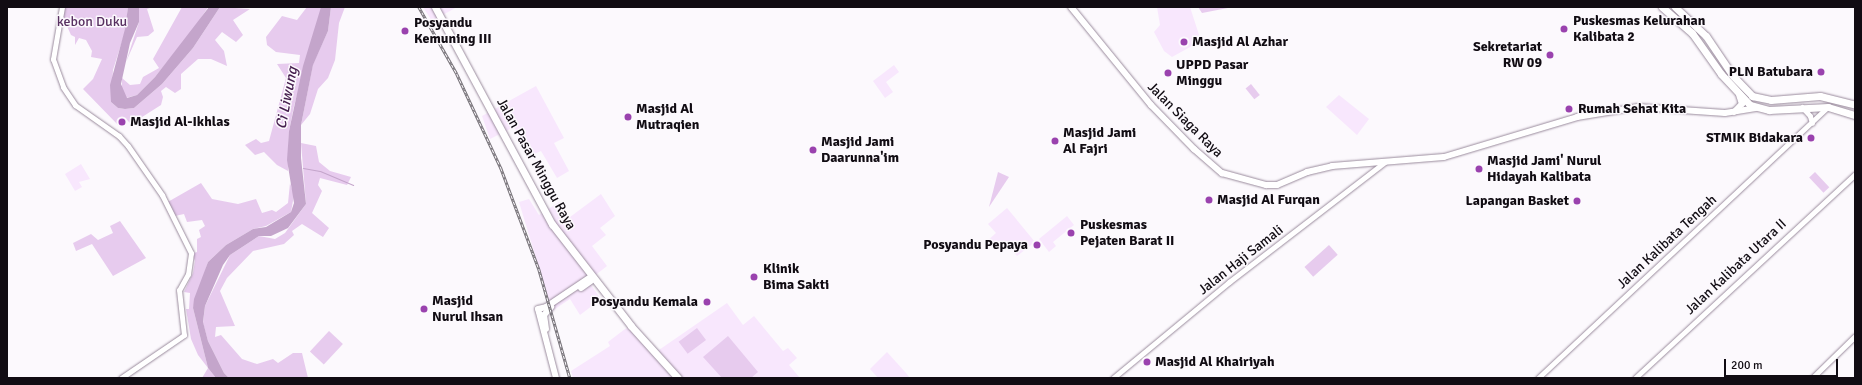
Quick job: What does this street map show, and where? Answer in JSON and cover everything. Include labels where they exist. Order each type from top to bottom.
[{"type":"main road","name":"Jalan Pasar Minggu Raya","points":[[431,7],[547,224],[590,280],[672,378]]},
{"type":"main road","name":"Jalan Pasar Minggu Raya","points":[[435,7],[552,224],[631,326],[678,378]]},
{"type":"main road","name":"Jalan Siaga Raya","points":[[1071,7],[1165,122],[1216,169],[1227,175],[1272,186],[1330,166],[1444,156],[1577,117],[1638,107],[1734,112],[1756,108]]},
{"type":"main road","points":[[1662,7],[1692,33],[1738,95],[1742,104],[1734,112]]},
{"type":"main road","points":[[1675,7],[1706,36],[1746,90],[1756,98],[1771,100],[1820,96],[1855,105]]},
{"type":"main road","points":[[1738,95],[1756,108],[1769,110],[1801,107],[1828,107],[1855,115]]},
{"type":"main road","points":[[556,378],[539,319],[538,309],[546,307],[590,280]]},
{"type":"main road","points":[[560,378],[544,324],[544,315],[549,309],[590,280]]},
{"type":"main road","points":[[539,319],[544,324]]},
{"type":"street","points":[[62,7],[53,54],[59,77],[75,105],[119,136],[158,189],[181,228],[191,253],[188,274],[179,290],[184,335],[121,378]]},
{"type":"street","points":[[1801,107],[1810,116],[1812,123]]},
{"type":"street","name":"Jalan Kalibata Tengah","points":[[1538,378],[1828,107]]},
{"type":"street","name":"Jalan Haji Samali","points":[[1113,378],[1228,282],[1385,162]]},
{"type":"street","name":"Jalan Kalibata Utara II","points":[[1635,378],[1855,174]]},
{"type":"street","points":[[1812,378],[1855,336]]},
{"type":"shaded area","points":[[128,7],[139,7],[139,22],[130,43],[121,84],[127,98],[137,95],[155,77],[209,7],[220,7],[193,48],[162,84],[134,108],[125,109],[118,108],[111,102],[110,85],[125,29]]},
{"type":"shaded area","points":[[321,7],[331,7],[328,31],[313,65],[301,125],[301,158],[306,204],[288,228],[271,236],[259,236],[230,255],[223,265],[205,306],[203,322],[208,341],[224,373],[229,378],[216,378],[208,368],[193,308],[194,299],[208,262],[226,245],[253,229],[266,227],[291,212],[294,203],[287,160],[289,131],[303,66]]},
{"type":"shaded area","points":[[423,7],[457,7],[432,21]]},
{"type":"shaded area","points":[[1157,7],[1190,7],[1201,41],[1172,57],[1164,51],[1154,32],[1160,25]]},
{"type":"shaded area","points":[[894,65],[899,72],[886,82],[893,92],[885,98],[873,81]]},
{"type":"shaded area","points":[[536,86],[564,138],[554,143],[569,171],[557,178],[541,151],[530,156],[514,127],[490,139],[482,116]]},
{"type":"shaded area","points":[[1339,95],[1369,119],[1357,135],[1326,107]]},
{"type":"shaded area","points":[[81,164],[90,179],[79,182],[82,187],[75,191],[65,174]]},
{"type":"shaded area","points":[[601,194],[615,216],[600,228],[606,235],[592,246],[607,266],[588,281],[601,299],[580,315],[570,299],[552,311],[519,202],[529,199],[539,215],[559,202],[570,217]]},
{"type":"shaded area","points":[[1007,208],[1035,242],[1017,256],[1004,241],[994,249],[987,241],[996,233],[988,224]]},
{"type":"shaded area","points":[[1067,216],[1074,225],[1053,242],[1056,246],[1049,252],[1039,239]]},
{"type":"shaded area","points":[[727,303],[743,325],[754,316],[783,351],[788,348],[797,358],[789,365],[800,378],[573,378],[571,371],[610,346],[608,342],[625,329],[634,326],[656,352]]},
{"type":"shaded area","points":[[887,352],[910,378],[878,378],[870,369]]},
{"type":"green space","name":"kebon Duku","points":[[62,7],[128,7],[125,32],[113,70],[111,102],[118,108],[125,109],[134,108],[162,84],[193,48],[220,7],[250,9],[233,20],[243,35],[236,42],[222,32],[215,40],[224,51],[227,66],[211,59],[198,59],[181,74],[181,89],[175,93],[166,87],[161,91],[163,97],[161,105],[131,124],[127,120],[119,126],[83,89],[93,79],[102,59],[91,57],[92,51],[86,40],[79,38],[75,45],[75,37],[71,35],[66,24],[58,24]]},
{"type":"green space","points":[[139,7],[153,7],[147,9],[154,31],[148,36],[137,37],[126,62],[139,22]]},
{"type":"green space","points":[[182,7],[208,7],[196,26],[155,77],[137,95],[126,98],[122,90],[122,78],[130,85],[140,84],[143,77],[159,68],[153,59]]},
{"type":"green space","points":[[307,7],[321,7],[321,11],[294,106],[289,131],[288,171],[277,165],[264,152],[255,155],[245,145],[256,139],[261,143],[269,141],[286,78],[277,64],[299,63],[300,55],[276,52],[267,45],[266,37],[282,16],[297,20]]},
{"type":"green space","points":[[331,7],[345,7],[339,23],[335,60],[328,78],[318,89],[310,114],[301,125],[313,64],[328,31]]},
{"type":"green space","points":[[1198,7],[1233,7],[1202,13]]},
{"type":"green space","points":[[1251,84],[1260,95],[1254,99],[1246,88]]},
{"type":"green space","points":[[301,143],[316,146],[319,162],[330,171],[351,177],[347,185],[320,178],[318,185],[322,191],[312,213],[329,228],[323,237],[302,224],[292,231],[294,235],[284,244],[253,251],[227,278],[220,291],[235,326],[216,327],[215,337],[221,335],[242,359],[257,364],[273,359],[278,363],[293,353],[302,353],[308,378],[229,378],[224,373],[208,341],[203,323],[205,306],[230,255],[259,236],[275,239],[285,233],[306,204]]},
{"type":"green space","points":[[998,172],[1009,177],[989,207]]},
{"type":"green space","points":[[1815,172],[1829,187],[1823,193],[1809,177]]},
{"type":"green space","points":[[201,183],[212,199],[238,204],[256,199],[262,213],[272,210],[276,212],[288,203],[290,183],[294,195],[291,212],[266,226],[253,229],[226,245],[208,262],[193,308],[208,368],[198,355],[191,339],[186,309],[189,309],[190,293],[184,292],[193,273],[195,261],[192,254],[197,252],[197,239],[201,237],[199,230],[205,226],[202,220],[187,222],[184,214],[175,216],[166,203]]},
{"type":"green space","points":[[120,221],[146,258],[113,276],[92,244],[76,251],[73,243],[91,234],[98,240],[113,233],[110,226]]},
{"type":"green space","points":[[1329,245],[1338,255],[1313,277],[1304,267]]},
{"type":"green space","points":[[697,328],[706,340],[688,354],[679,342]]},
{"type":"green space","points":[[329,331],[343,344],[324,364],[310,351]]},
{"type":"green space","points":[[728,336],[758,372],[751,378],[722,378],[703,357]]},
{"type":"green space","points":[[208,368],[216,378],[202,378]]},
{"type":"waterway","points":[[303,168],[320,171],[353,185]]},
{"type":"railway","points":[[419,7],[457,74],[501,168],[539,269],[570,378]]},
{"type":"place","name":"Puskesmas Kelurahan Kalibata 2","points":[[1564,29]]},
{"type":"place","name":"Posyandu Kemuning III","points":[[405,31]]},
{"type":"place","name":"Masjid Al Azhar","points":[[1184,42]]},
{"type":"place","name":"Sekretariat RW 09","points":[[1550,55]]},
{"type":"place","name":"PLN Batubara","points":[[1821,72]]},
{"type":"place","name":"UPPD Pasar Minggu","points":[[1168,73]]},
{"type":"place","name":"Rumah Sehat Kita","points":[[1569,109]]},
{"type":"place","name":"Masjid Al Mutraqien","points":[[628,117]]},
{"type":"place","name":"Masjid Al-Ikhlas","points":[[122,122]]},
{"type":"place","name":"STMIK Bidakara","points":[[1811,138]]},
{"type":"place","name":"Masjid Jami Al Fajri","points":[[1055,141]]},
{"type":"place","name":"Masjid Jami Daarunna'im","points":[[813,150]]},
{"type":"place","name":"Masjid Jami' Nurul Hidayah Kalibata","points":[[1479,169]]},
{"type":"place","name":"Masjid Al Furqan","points":[[1209,200]]},
{"type":"place","name":"Lapangan Basket","points":[[1577,201]]},
{"type":"place","name":"Puskesmas Pejaten Barat II","points":[[1071,233]]},
{"type":"place","name":"Posyandu Pepaya","points":[[1037,245]]},
{"type":"place","name":"Klinik Bima Sakti","points":[[754,277]]},
{"type":"place","name":"Posyandu Kemala","points":[[707,302]]},
{"type":"place","name":"Masjid Nurul Ihsan","points":[[424,309]]},
{"type":"place","name":"Masjid Al Khairiyah","points":[[1147,362]]},
{"type":"water label","name":"Ci Liwung","points":[[287,98]]}]
